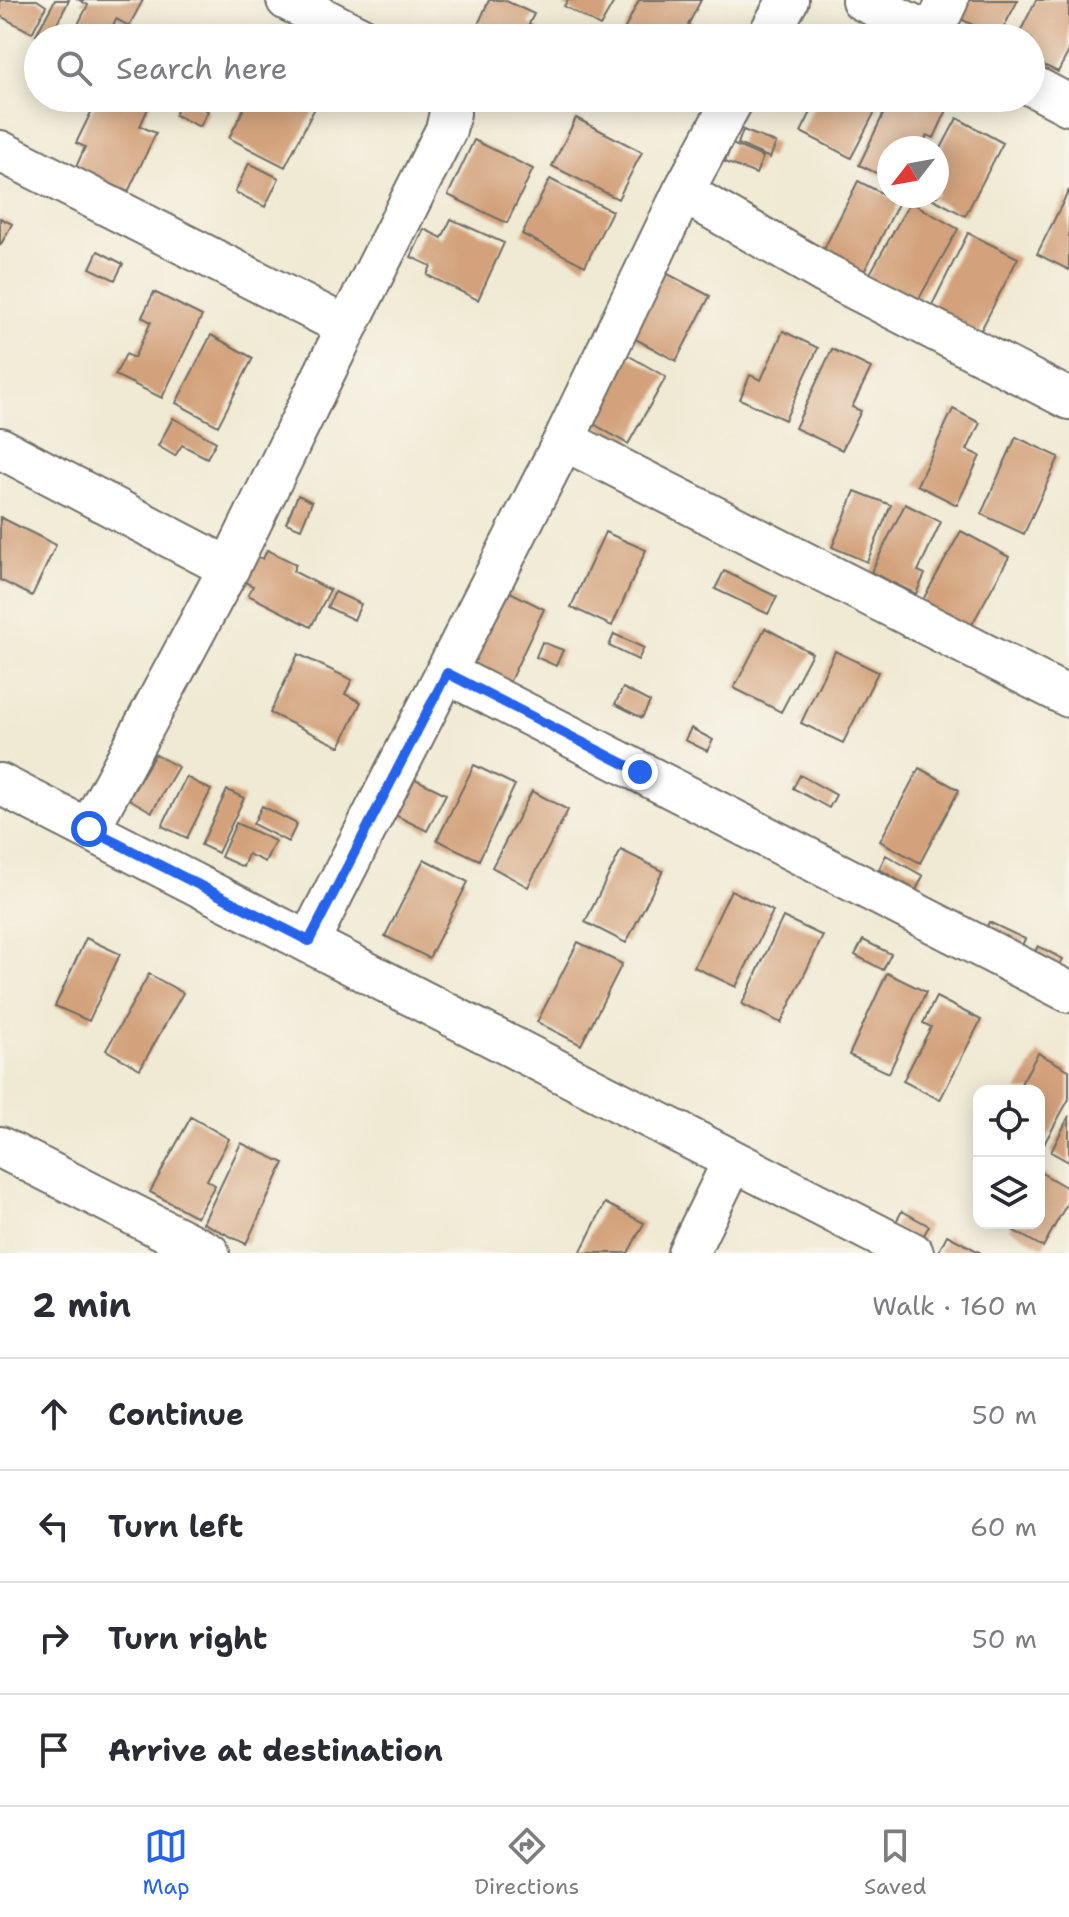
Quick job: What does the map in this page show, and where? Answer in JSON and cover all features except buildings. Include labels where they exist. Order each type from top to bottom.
[{"type":"street","points":[[287,0],[334,24]]},
{"type":"street","points":[[775,24],[788,0]]},
{"type":"street","points":[[862,0],[940,24]]},
{"type":"street","points":[[1045,92],[1069,105]]},
{"type":"street","points":[[89,829],[229,568],[446,130],[450,112]]},
{"type":"street","points":[[309,941],[564,440],[683,192],[726,112]]},
{"type":"street","points":[[0,151],[347,327]]},
{"type":"street","points":[[683,192],[824,273],[1069,399]]},
{"type":"street","points":[[564,440],[1069,697]]},
{"type":"street","points":[[0,448],[229,568]]},
{"type":"street","points":[[447,673],[1069,992]]},
{"type":"street","points":[[0,784],[913,1253]]},
{"type":"street","points":[[0,1147],[209,1253]]},
{"type":"street","points":[[688,1253],[733,1161]]},
{"type":"route","points":[[89,829],[309,941],[447,673],[640,772]]}]
